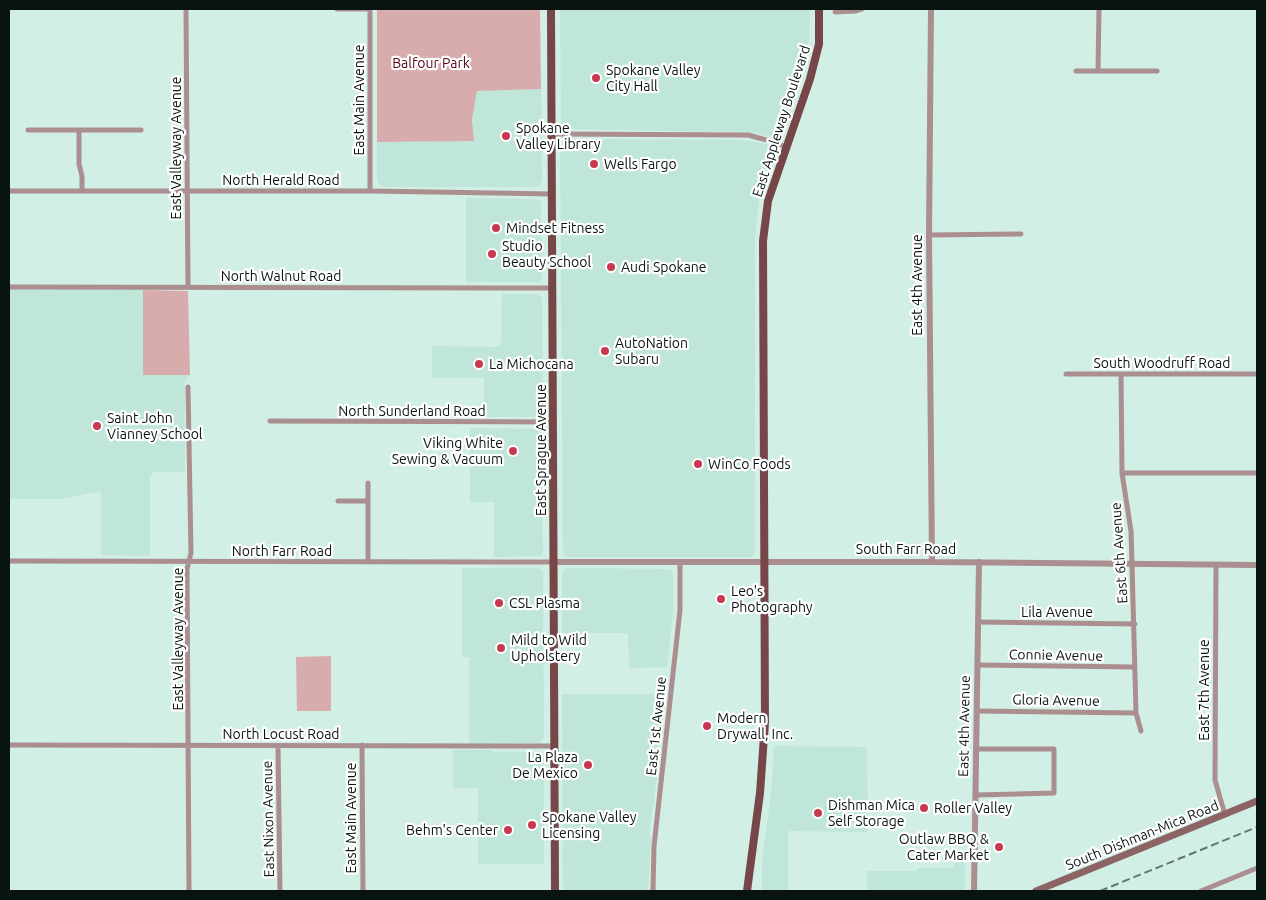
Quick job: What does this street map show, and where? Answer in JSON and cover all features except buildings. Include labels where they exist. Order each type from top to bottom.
[{"type":"main road","name":"East Sprague Avenue","points":[[551,9],[555,891]]},
{"type":"main road","name":"East Appleway Boulevard","points":[[748,891],[760,793],[765,722],[763,241],[768,201],[810,79],[819,44],[819,9]]},
{"type":"main road","name":"South Dishman-Mica Road","points":[[1036,891],[1257,801]]},
{"type":"street","name":"East Valleyway Avenue","points":[[186,9],[188,287]]},
{"type":"street","points":[[337,9],[370,9]]},
{"type":"street","name":"East Main Avenue","points":[[370,9],[370,191]]},
{"type":"street","points":[[835,12],[855,12],[862,9]]},
{"type":"street","name":"East 4th Avenue","points":[[932,9],[930,235],[932,562]]},
{"type":"street","points":[[1098,71],[1099,9]]},
{"type":"street","points":[[1076,71],[1157,71]]},
{"type":"street","points":[[28,130],[141,130]]},
{"type":"street","points":[[79,130],[82,191]]},
{"type":"street","points":[[552,134],[748,135],[786,147]]},
{"type":"street","name":"North Herald Road","points":[[9,191],[370,191],[552,194]]},
{"type":"street","points":[[930,235],[1021,234]]},
{"type":"street","name":"North Walnut Road","points":[[9,287],[553,288]]},
{"type":"street","name":"South Woodruff Road","points":[[1066,374],[1257,374]]},
{"type":"street","name":"East 6th Avenue","points":[[1121,374],[1122,473],[1131,531],[1136,712],[1141,731]]},
{"type":"street","name":"East Valleyway Avenue","points":[[188,387],[191,554],[187,569],[190,891]]},
{"type":"street","name":"North Sunderland Road","points":[[270,422],[554,422]]},
{"type":"street","points":[[1122,473],[1257,472]]},
{"type":"street","points":[[368,483],[368,562]]},
{"type":"street","points":[[338,501],[368,501]]},
{"type":"street","name":"North Farr Road","points":[[9,561],[554,562]]},
{"type":"street","name":"South Farr Road","points":[[554,562],[979,562],[1257,565]]},
{"type":"street","name":"East 4th Avenue","points":[[974,891],[979,562]]},
{"type":"street","name":"East 1st Avenue","points":[[653,891],[654,846],[680,610],[680,563]]},
{"type":"street","name":"East 7th Avenue","points":[[1216,565],[1215,780],[1225,815]]},
{"type":"street","name":"Lila Avenue","points":[[978,622],[1135,624]]},
{"type":"street","name":"Connie Avenue","points":[[977,665],[1135,667]]},
{"type":"street","name":"Gloria Avenue","points":[[977,710],[1136,712]]},
{"type":"street","name":"East Main Avenue","points":[[362,745],[363,891]]},
{"type":"street","name":"North Locust Road","points":[[9,746],[553,746]]},
{"type":"street","name":"East Nixon Avenue","points":[[278,746],[280,891]]},
{"type":"street","points":[[975,795],[1054,793],[1054,749],[976,749]]},
{"type":"street","points":[[1201,891],[1257,868]]},
{"type":"shaded area","points":[[560,9],[810,9],[806,59],[783,131],[775,137],[744,132],[563,129],[561,123]]},
{"type":"shaded area","points":[[541,89],[542,179],[539,186],[386,187],[379,184],[377,180],[377,142],[473,141],[472,109],[477,91]]},
{"type":"shaded area","points":[[567,139],[743,140],[766,144],[774,151],[759,202],[755,237],[755,551],[752,557],[567,557],[563,554],[560,145],[562,141]]},
{"type":"shaded area","points":[[466,198],[536,199],[541,201],[542,278],[540,282],[466,282]]},
{"type":"shaded area","name":"Saint John Vianney School","points":[[9,290],[143,290],[143,374],[190,375],[185,381],[185,472],[154,472],[150,476],[150,556],[101,555],[101,491],[63,499],[9,499]]},
{"type":"shaded area","points":[[502,294],[537,294],[542,298],[543,412],[538,417],[484,417],[484,378],[432,378],[432,346],[494,347],[501,344]]},
{"type":"shaded area","points":[[470,428],[537,429],[541,431],[543,552],[541,556],[494,557],[494,502],[470,502]]},
{"type":"shaded area","points":[[462,568],[538,568],[543,572],[544,738],[539,743],[469,744],[469,657],[462,657]]},
{"type":"shaded area","points":[[567,568],[671,570],[673,573],[673,613],[667,667],[629,668],[628,635],[626,633],[562,633],[562,573]]},
{"type":"shaded area","points":[[562,694],[664,694],[658,747],[660,757],[649,834],[651,838],[648,891],[563,891]]},
{"type":"shaded area","name":"Dishman Mica Self Storage","points":[[774,746],[867,747],[868,832],[788,831],[788,891],[762,891],[762,861],[771,795]]},
{"type":"shaded area","points":[[453,750],[529,752],[544,757],[544,864],[478,864],[478,788],[453,788]]},
{"type":"shaded area","points":[[954,862],[965,862],[965,891],[867,891],[867,871],[917,871],[917,868],[953,868]]},
{"type":"green space","name":"Balfour Park","points":[[377,9],[540,9],[541,89],[477,91],[472,119],[474,141],[377,142]]},
{"type":"green space","points":[[143,290],[188,291],[190,375],[143,375]]},
{"type":"green space","points":[[331,656],[331,711],[297,711],[296,657]]},
{"type":"railway","points":[[1100,891],[1257,827]]},
{"type":"place","name":"Spokane Valley City Hall","points":[[596,78]]},
{"type":"place","name":"Spokane Valley Library","points":[[506,136]]},
{"type":"place","name":"Wells Fargo","points":[[594,164]]},
{"type":"place","name":"Mindset Fitness","points":[[496,228]]},
{"type":"place","name":"Studio Beauty School","points":[[492,254]]},
{"type":"place","name":"Audi Spokane","points":[[611,267]]},
{"type":"place","name":"AutoNation Subaru","points":[[605,351]]},
{"type":"place","name":"La Michocana","points":[[479,364]]},
{"type":"place","name":"Saint John Vianney School","points":[[97,426]]},
{"type":"place","name":"Viking White Sewing & Vacuum","points":[[513,451]]},
{"type":"place","name":"WinCo Foods","points":[[698,464]]},
{"type":"place","name":"Leo's Photography","points":[[721,599]]},
{"type":"place","name":"CSL Plasma","points":[[499,603]]},
{"type":"place","name":"Mild to Wild Upholstery","points":[[501,648]]},
{"type":"place","name":"Modern Drywall, Inc.","points":[[707,726]]},
{"type":"place","name":"La Plaza De Mexico","points":[[588,765]]},
{"type":"place","name":"Roller Valley","points":[[924,808]]},
{"type":"place","name":"Dishman Mica Self Storage","points":[[818,813]]},
{"type":"place","name":"Spokane Valley Licensing","points":[[532,825]]},
{"type":"place","name":"Behm's Center","points":[[508,830]]},
{"type":"place","name":"Outlaw BBQ & Cater Market","points":[[999,847]]}]
